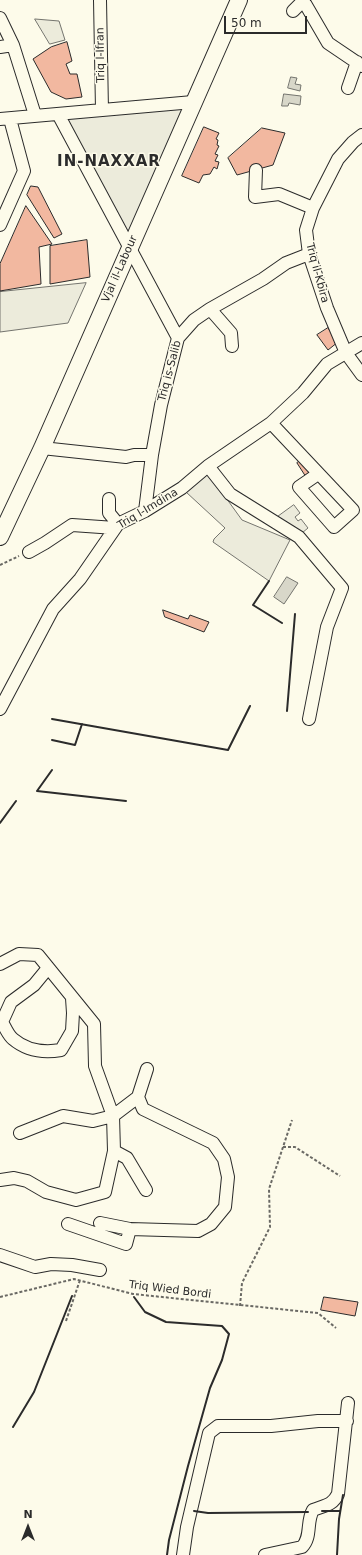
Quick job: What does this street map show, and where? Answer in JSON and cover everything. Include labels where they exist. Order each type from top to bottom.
[{"type":"main road","name":"Vjal il-Labour","points":[[0,537],[42,448],[239,0]]},
{"type":"street","name":"Triq l-Ifran","points":[[100,0],[102,110]]},
{"type":"street","points":[[293,11],[304,0],[328,43],[360,64],[348,88]]},
{"type":"street","points":[[0,18],[14,45],[35,115]]},
{"type":"street","points":[[0,47],[14,45]]},
{"type":"street","points":[[0,225],[24,171],[5,119],[35,115],[193,102]]},
{"type":"street","points":[[58,114],[178,338]]},
{"type":"street","name":"Triq il-Kbira","points":[[362,135],[353,142],[338,159],[313,208],[306,230],[309,254],[326,308],[346,353],[362,375]]},
{"type":"street","points":[[256,170],[255,197],[279,194],[313,208]]},
{"type":"street","name":"Triq is-Salib","points":[[145,511],[152,455],[161,406],[178,338],[194,320],[210,309],[263,279],[286,263],[309,254]]},
{"type":"street","points":[[210,309],[231,333],[232,346]]},
{"type":"street","name":"Triq l-Imdina","points":[[0,710],[53,609],[80,579],[116,526],[145,511],[182,488],[208,466],[271,424],[303,393],[326,364],[362,343]]},
{"type":"street","points":[[271,424],[353,510],[334,527],[299,487],[318,474]]},
{"type":"street","points":[[42,448],[126,457],[134,455],[152,455]]},
{"type":"street","points":[[208,466],[230,494],[299,537],[342,588],[327,627],[309,718]]},
{"type":"street","points":[[29,552],[45,544],[72,525],[116,526],[110,513],[109,498]]},
{"type":"street","points":[[0,964],[20,954],[38,955],[94,1024],[95,1066],[114,1116],[114,1151],[105,1192],[76,1200],[46,1192],[27,1181],[14,1178],[0,1180]]},
{"type":"street","points":[[48,968],[34,985],[11,1002],[2,1022],[12,1038],[30,1049],[47,1052],[61,1050],[72,1031],[72,998]]},
{"type":"street","points":[[20,1133],[63,1116],[93,1121],[114,1116],[138,1097],[147,1069]]},
{"type":"street","points":[[100,1223],[130,1229],[198,1231],[211,1224],[225,1207],[228,1177],[224,1159],[213,1143],[143,1109],[138,1097]]},
{"type":"street","points":[[114,1151],[127,1158],[146,1190]]},
{"type":"street","points":[[68,1224],[126,1244],[130,1229]]},
{"type":"street","points":[[0,1255],[35,1267],[51,1264],[72,1265],[100,1270]]},
{"type":"street","points":[[265,1555],[302,1547],[306,1543],[310,1516],[313,1510],[331,1504],[335,1501],[338,1494],[348,1403]]},
{"type":"street","points":[[183,1555],[187,1527],[209,1433],[213,1429],[218,1426],[271,1426],[318,1421],[347,1421]]},
{"type":"path","points":[[0,565],[29,552]]},
{"type":"path","points":[[240,1306],[242,1283],[270,1227],[270,1189],[292,1120]]},
{"type":"path","points":[[283,1147],[295,1147],[340,1176]]},
{"type":"path","name":"Triq Wied Bordi","points":[[0,1298],[74,1278],[133,1294],[318,1313],[336,1328]]},
{"type":"path","points":[[66,1322],[80,1280]]},
{"type":"shaded area","points":[[35,19],[59,21],[65,40],[50,44]]},
{"type":"shaded area","points":[[291,77],[297,78],[295,84],[301,85],[300,91],[288,88]]},
{"type":"shaded area","points":[[284,94],[301,96],[300,105],[289,103],[288,106],[282,106]]},
{"type":"shaded area","points":[[193,102],[130,248],[58,114]]},
{"type":"shaded area","points":[[86,283],[68,323],[0,332],[0,292]]},
{"type":"shaded area","points":[[208,473],[242,520],[290,540],[269,581],[213,542],[225,528],[186,492]]},
{"type":"shaded area","points":[[294,505],[300,513],[295,517],[298,521],[301,519],[308,528],[302,533],[276,518]]},
{"type":"shaded area","points":[[287,577],[298,583],[284,604],[274,597]]},
{"type":"building","points":[[67,42],[72,61],[66,64],[70,74],[77,74],[82,97],[66,99],[51,92],[33,59],[51,47]]},
{"type":"building","points":[[204,127],[219,133],[216,139],[218,140],[217,145],[219,146],[215,154],[218,155],[215,161],[219,162],[217,169],[214,167],[210,174],[203,175],[199,183],[182,176]]},
{"type":"building","points":[[262,128],[285,133],[273,165],[237,175],[228,158]]},
{"type":"building","points":[[31,186],[38,187],[62,234],[54,238],[27,195]]},
{"type":"building","points":[[26,206],[52,244],[39,247],[41,284],[0,291],[0,264]]},
{"type":"building","points":[[87,240],[90,277],[50,284],[50,246]]},
{"type":"building","points":[[328,328],[338,342],[328,350],[317,335]]},
{"type":"building","points":[[300,461],[311,472],[306,477],[297,463]]},
{"type":"building","points":[[163,610],[188,619],[190,615],[209,622],[204,632],[165,617]]},
{"type":"building","points":[[324,1297],[358,1302],[355,1316],[321,1310]]},
{"type":"wall","points":[[269,581],[253,605],[282,623]]},
{"type":"wall","points":[[287,711],[295,614]]},
{"type":"wall","points":[[52,719],[228,750],[250,706]]},
{"type":"wall","points":[[52,740],[75,745],[82,724]]},
{"type":"wall","points":[[52,770],[37,791],[126,801]]},
{"type":"wall","points":[[0,823],[16,801]]},
{"type":"wall","points":[[13,1427],[34,1392],[72,1296]]},
{"type":"wall","points":[[134,1297],[145,1312],[166,1322],[222,1326],[229,1334],[222,1360],[210,1388],[188,1466],[169,1540],[167,1555]]},
{"type":"wall","points":[[337,1555],[339,1519],[343,1495]]},
{"type":"wall","points":[[194,1511],[208,1513],[308,1512]]},
{"type":"wall","points":[[322,1511],[340,1511]]},
{"type":"district","name":"IN-NAXXAR","points":[[109,162]]}]
